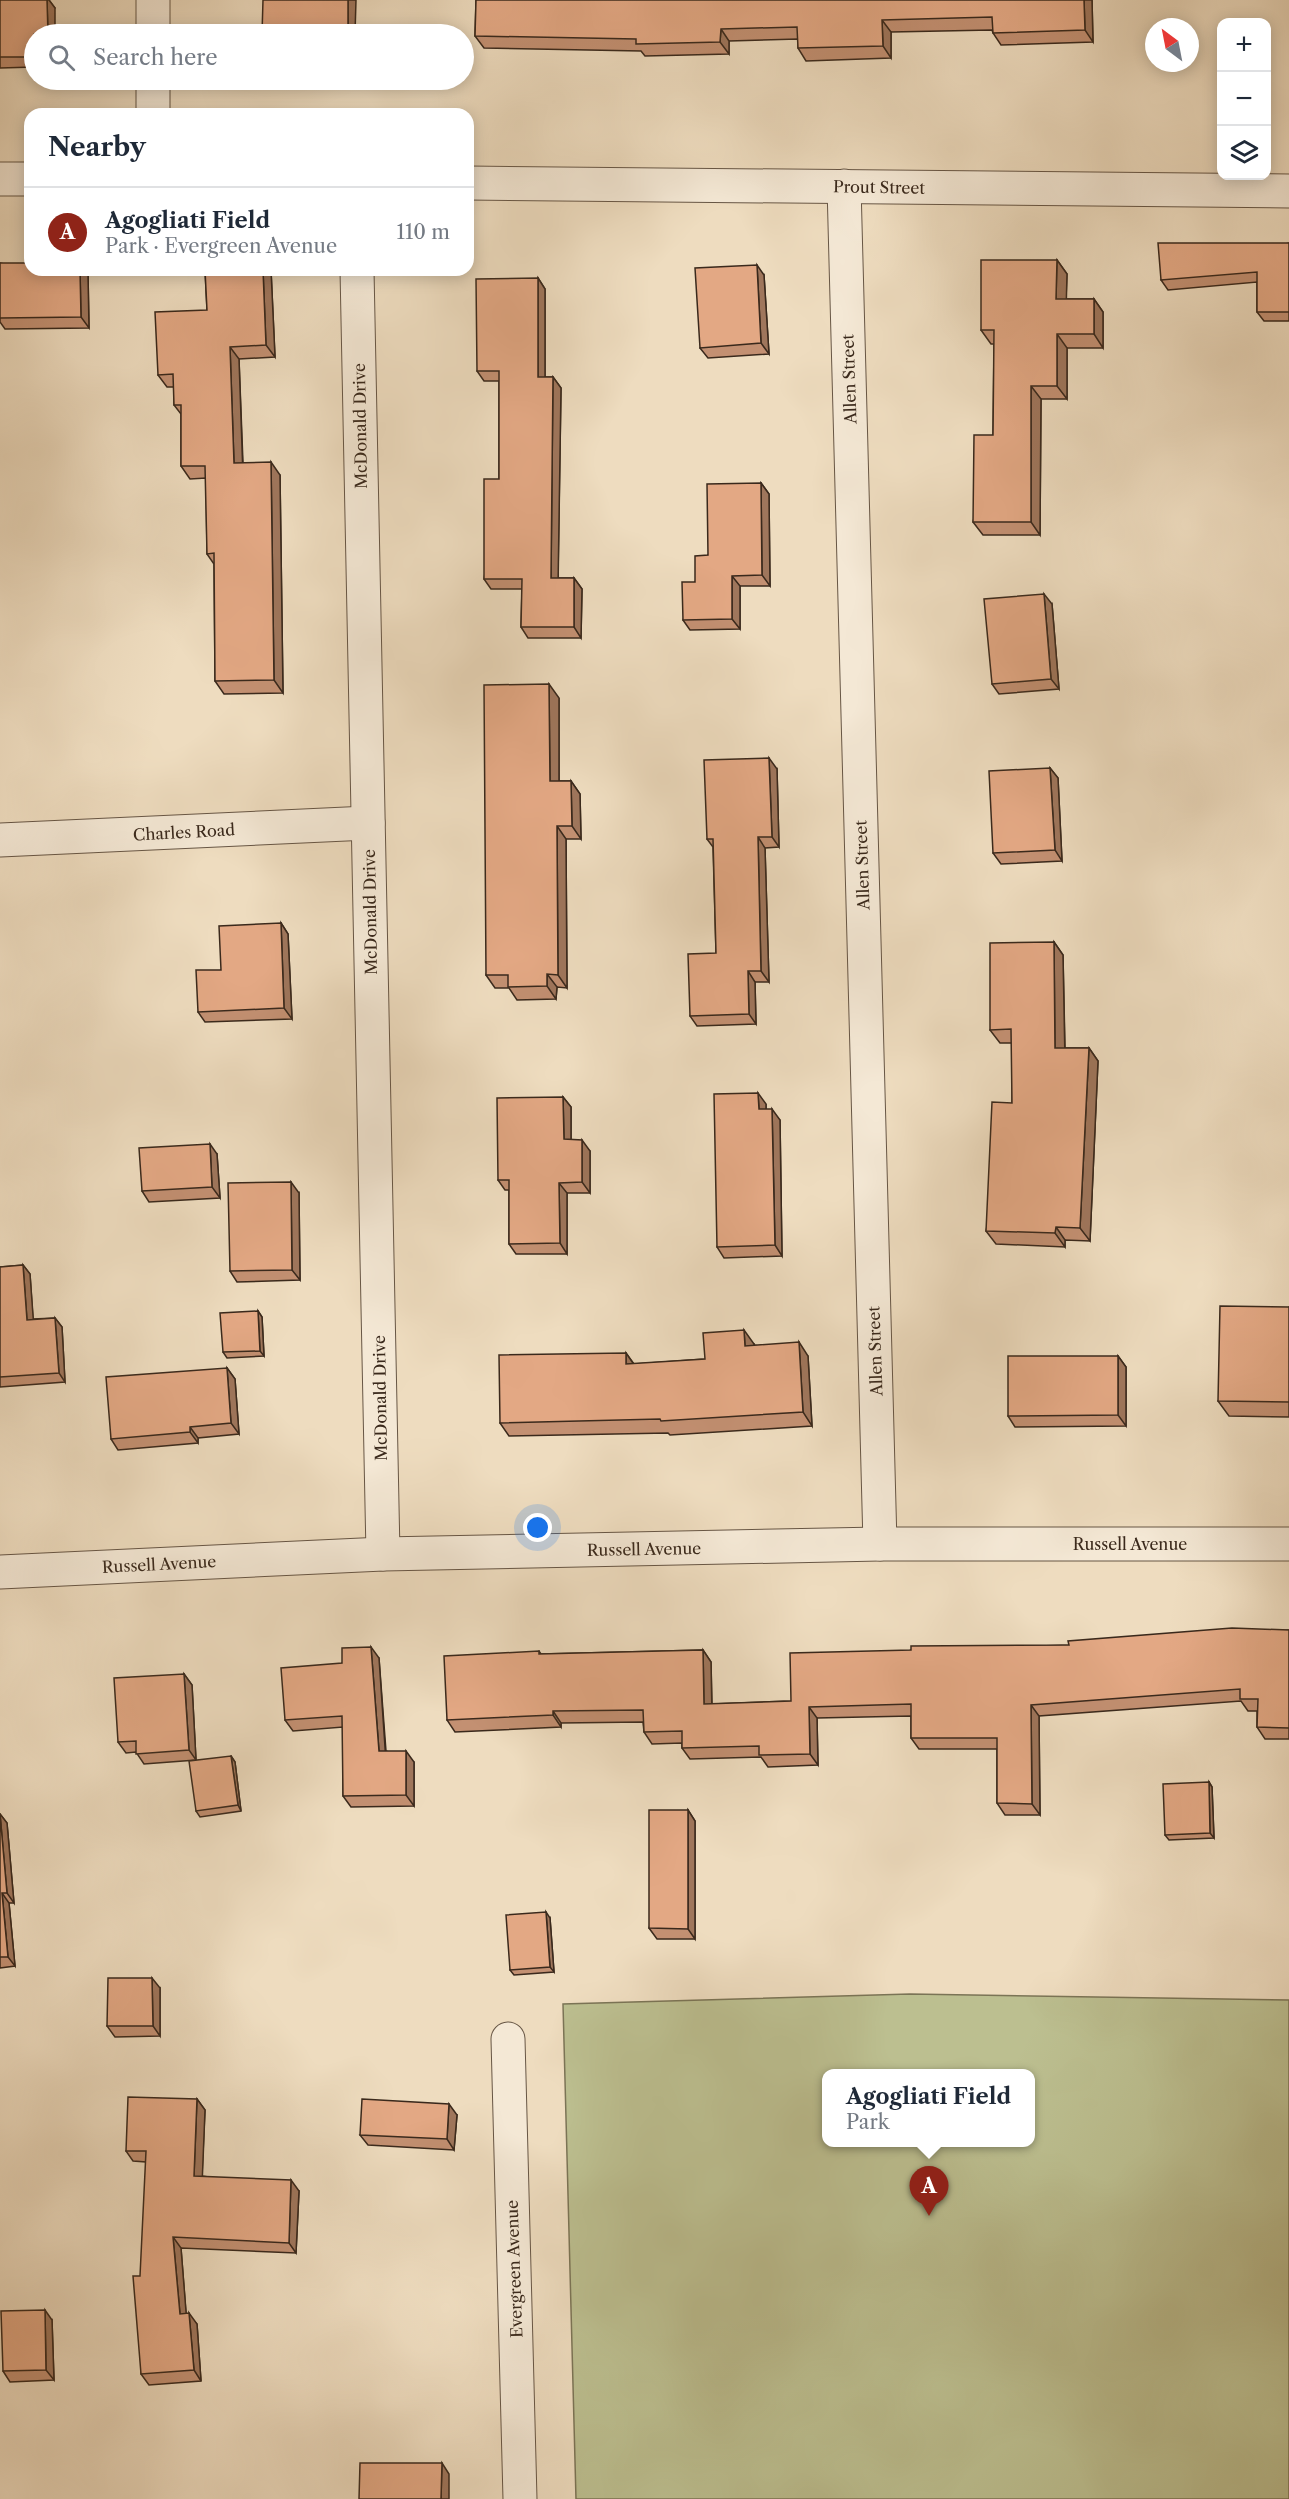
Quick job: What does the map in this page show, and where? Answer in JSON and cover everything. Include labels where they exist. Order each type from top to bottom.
[{"type":"street","points":[[153,0],[153,24]]},
{"type":"street","points":[[153,90],[153,108]]},
{"type":"street","points":[[0,179],[24,179]]},
{"type":"street","name":"Prout Street","points":[[474,183],[1289,191]]},
{"type":"street","name":"Allen Street","points":[[844,186],[880,1544]]},
{"type":"street","name":"McDonald Drive","points":[[357,276],[383,1554]]},
{"type":"street","name":"Charles Road","points":[[0,840],[368,823]]},
{"type":"street","name":"Russell Avenue","points":[[0,1572],[383,1554],[880,1544],[1289,1544]]},
{"type":"street","name":"Evergreen Avenue","points":[[508,2039],[520,2499]]},
{"type":"green space","points":[[910,1994],[1289,2000],[1289,2499],[576,2499],[563,2004]]},
{"type":"building","points":[[0,0],[47,0],[48,24],[24,24],[24,57],[0,57]]},
{"type":"building","points":[[263,0],[348,0],[348,24],[262,24]]},
{"type":"building","points":[[476,0],[1084,0],[1085,30],[993,33],[992,17],[882,20],[883,46],[798,48],[797,27],[721,29],[720,42],[636,44],[636,39],[475,36]]},
{"type":"building","points":[[1158,243],[1289,243],[1289,312],[1257,312],[1257,272],[1161,280]]},
{"type":"building","points":[[981,260],[1057,260],[1056,299],[1094,299],[1094,334],[1057,334],[1057,386],[1031,386],[1031,522],[973,522],[974,435],[993,435],[994,330],[981,330]]},
{"type":"building","points":[[0,263],[24,263],[24,276],[80,276],[81,317],[0,318]]},
{"type":"building","points":[[757,265],[761,343],[700,348],[695,268]]},
{"type":"building","points":[[205,276],[263,276],[266,345],[230,347],[234,463],[271,462],[274,680],[215,681],[214,553],[207,554],[205,466],[181,466],[181,405],[174,405],[173,374],[158,375],[155,312],[207,310]]},
{"type":"building","points":[[538,278],[538,377],[553,377],[551,578],[574,578],[574,627],[521,627],[522,579],[484,579],[484,479],[499,479],[499,371],[477,371],[476,279]]},
{"type":"building","points":[[761,483],[762,575],[732,576],[732,619],[683,620],[682,582],[695,582],[695,556],[708,555],[707,484]]},
{"type":"building","points":[[1044,594],[1051,679],[992,684],[984,599]]},
{"type":"building","points":[[549,684],[550,781],[571,781],[572,826],[557,826],[558,975],[547,974],[547,986],[508,987],[508,975],[486,975],[484,685]]},
{"type":"building","points":[[769,758],[772,837],[758,837],[761,971],[748,971],[749,1014],[690,1016],[688,954],[716,953],[713,839],[707,839],[704,760]]},
{"type":"building","points":[[1050,768],[1055,850],[993,853],[989,771]]},
{"type":"building","points":[[281,923],[284,1008],[198,1012],[196,970],[221,970],[219,926]]},
{"type":"building","points":[[1054,942],[1055,1048],[1089,1048],[1080,1228],[1056,1227],[1055,1233],[986,1231],[992,1102],[1012,1103],[1011,1029],[990,1030],[990,943]]},
{"type":"building","points":[[758,1093],[759,1109],[772,1109],[775,1245],[717,1247],[714,1094]]},
{"type":"building","points":[[563,1097],[564,1139],[582,1140],[582,1182],[559,1183],[560,1243],[509,1244],[509,1180],[498,1180],[497,1098]]},
{"type":"building","points":[[210,1144],[212,1187],[142,1191],[139,1148]]},
{"type":"building","points":[[291,1182],[292,1270],[230,1271],[228,1183]]},
{"type":"building","points":[[23,1265],[27,1320],[55,1318],[59,1373],[0,1377],[0,1267]]},
{"type":"building","points":[[1220,1306],[1289,1307],[1289,1402],[1218,1401]]},
{"type":"building","points":[[258,1311],[260,1351],[223,1352],[220,1313]]},
{"type":"building","points":[[744,1330],[745,1346],[799,1342],[803,1412],[661,1421],[660,1419],[500,1423],[499,1355],[626,1353],[626,1364],[705,1359],[703,1333]]},
{"type":"building","points":[[1008,1356],[1118,1356],[1118,1415],[1008,1416]]},
{"type":"building","points":[[227,1368],[231,1423],[190,1427],[190,1432],[111,1439],[106,1377]]},
{"type":"building","points":[[1232,1628],[1289,1630],[1289,1728],[1257,1727],[1258,1699],[1240,1699],[1240,1689],[1031,1705],[1032,1804],[997,1803],[997,1738],[911,1738],[911,1704],[809,1707],[810,1754],[759,1755],[759,1746],[682,1748],[682,1731],[644,1732],[643,1710],[553,1711],[553,1715],[447,1720],[444,1656],[539,1651],[539,1654],[703,1650],[704,1704],[791,1701],[790,1653],[911,1650],[911,1646],[1069,1645],[1068,1641]]},
{"type":"building","points":[[371,1647],[379,1751],[406,1751],[406,1795],[343,1796],[342,1716],[285,1720],[281,1668],[342,1663],[342,1648]]},
{"type":"building","points":[[184,1674],[189,1750],[136,1754],[136,1741],[118,1742],[114,1678]]},
{"type":"building","points":[[231,1756],[238,1805],[196,1811],[189,1761]]},
{"type":"building","points":[[1209,1782],[1210,1833],[1165,1835],[1163,1784]]},
{"type":"building","points":[[649,1810],[688,1810],[688,1929],[649,1928]]},
{"type":"building","points":[[0,1814],[7,1893],[2,1893],[8,1957],[0,1957]]},
{"type":"building","points":[[546,1912],[550,1967],[510,1970],[506,1915]]},
{"type":"building","points":[[108,1978],[152,1978],[153,2026],[107,2026]]},
{"type":"building","points":[[128,2097],[197,2099],[194,2176],[291,2180],[289,2243],[173,2237],[180,2314],[189,2313],[194,2370],[141,2374],[133,2276],[140,2276],[146,2151],[126,2151]]},
{"type":"building","points":[[362,2099],[449,2104],[447,2139],[360,2135]]},
{"type":"building","points":[[45,2310],[46,2370],[3,2371],[1,2311]]},
{"type":"building","points":[[360,2463],[442,2463],[441,2499],[359,2499]]},
{"type":"place","name":"Agogliati Field","points":[[929,2216]]}]
